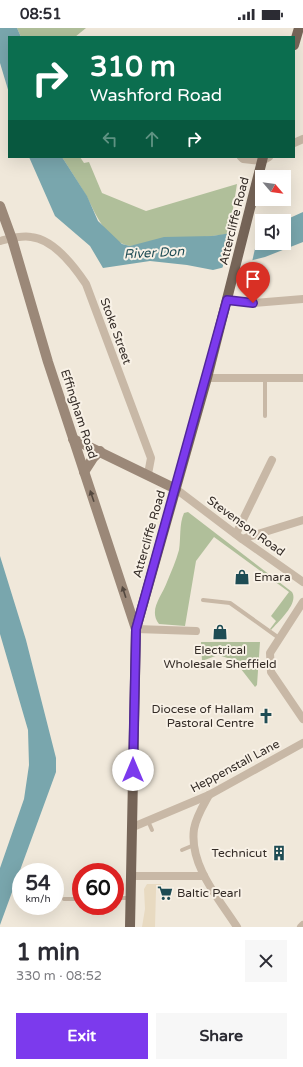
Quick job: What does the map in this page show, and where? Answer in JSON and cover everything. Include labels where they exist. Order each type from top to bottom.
[{"type":"main road","points":[[295,42],[299,28]]},
{"type":"main road","name":"Attercliffe Road","points":[[130,927],[133,827],[133,713],[136,629],[207,378],[265,158]]},
{"type":"main road","name":"Effingham Road","points":[[0,206],[12,239],[48,362],[136,629]]},
{"type":"main road","points":[[73,439],[176,488]]},
{"type":"main road","points":[[84,472],[93,458],[100,451]]},
{"type":"street","points":[[242,158],[265,158]]},
{"type":"street","name":"Stoke Street","points":[[0,241],[30,236],[43,240],[78,272],[86,284],[152,458],[148,474]]},
{"type":"street","points":[[227,300],[253,303],[303,299]]},
{"type":"street","points":[[207,378],[303,378]]},
{"type":"street","points":[[239,536],[272,460]]},
{"type":"street","name":"Stevenson Road","points":[[176,488],[303,582]]},
{"type":"street","points":[[239,536],[303,520]]},
{"type":"street","points":[[302,716],[271,672],[270,652],[303,602]]},
{"type":"street","points":[[136,629],[196,630]]},
{"type":"street","name":"Heppenstall Lane","points":[[133,827],[209,795],[303,743]]},
{"type":"street","points":[[209,795],[197,819],[194,829],[194,844],[204,876],[237,927]]},
{"type":"street","points":[[131,876],[204,876]]},
{"type":"lane","points":[[264,378],[265,416]]},
{"type":"lane","points":[[203,600],[230,603],[279,638]]},
{"type":"lane","points":[[148,820],[152,830]]},
{"type":"lane","points":[[182,850],[194,844]]},
{"type":"lane","points":[[124,898],[130,898]]},
{"type":"lane","points":[[64,899],[72,899]]},
{"type":"green space","points":[[17,28],[86,28],[76,36],[21,36]]},
{"type":"green space","points":[[63,158],[81,158],[84,163],[89,162],[102,193],[146,211],[237,184],[229,234],[130,246],[115,239],[103,227],[84,192]]},
{"type":"green space","points":[[188,512],[292,592],[293,601],[291,606],[271,630],[270,629],[276,621],[271,616],[289,592],[214,537],[196,561],[185,626],[159,624],[156,619],[155,608],[165,587],[179,550],[182,517],[184,513]]},
{"type":"green space","points":[[201,642],[260,642],[257,685],[255,687],[234,660],[218,655],[202,661]]},
{"type":"shaded area","points":[[147,884],[163,884],[156,890],[155,927],[142,927],[145,909],[144,889]]},
{"type":"water","points":[[0,28],[17,28],[21,36],[8,36],[8,90],[0,63]]},
{"type":"water","name":"River Don","points":[[29,158],[63,158],[87,196],[98,221],[122,244],[130,246],[164,237],[212,236],[255,229],[255,250],[283,250],[265,257],[213,270],[187,265],[150,261],[103,268],[90,246],[55,216]]},
{"type":"water","points":[[303,212],[303,242],[291,247],[291,217]]},
{"type":"water","points":[[0,556],[26,640],[56,758],[56,772],[23,863],[12,863],[12,892],[0,925],[0,868],[24,799],[29,765],[28,730],[0,634]]},
{"type":"pier","points":[[255,227],[255,248],[252,262],[222,270],[231,231]]},
{"type":"place","name":"Emara","points":[[242,577]]},
{"type":"place","name":"Electrical Wholesale Sheffield","points":[[220,632]]},
{"type":"place","name":"Diocese of Hallam Pastoral Centre","points":[[266,716]]},
{"type":"place","name":"Technicut","points":[[279,853]]},
{"type":"place","name":"Baltic Pearl","points":[[165,893]]},
{"type":"route","points":[[133,770],[133,713],[136,629],[207,378],[227,300],[253,303]]}]
